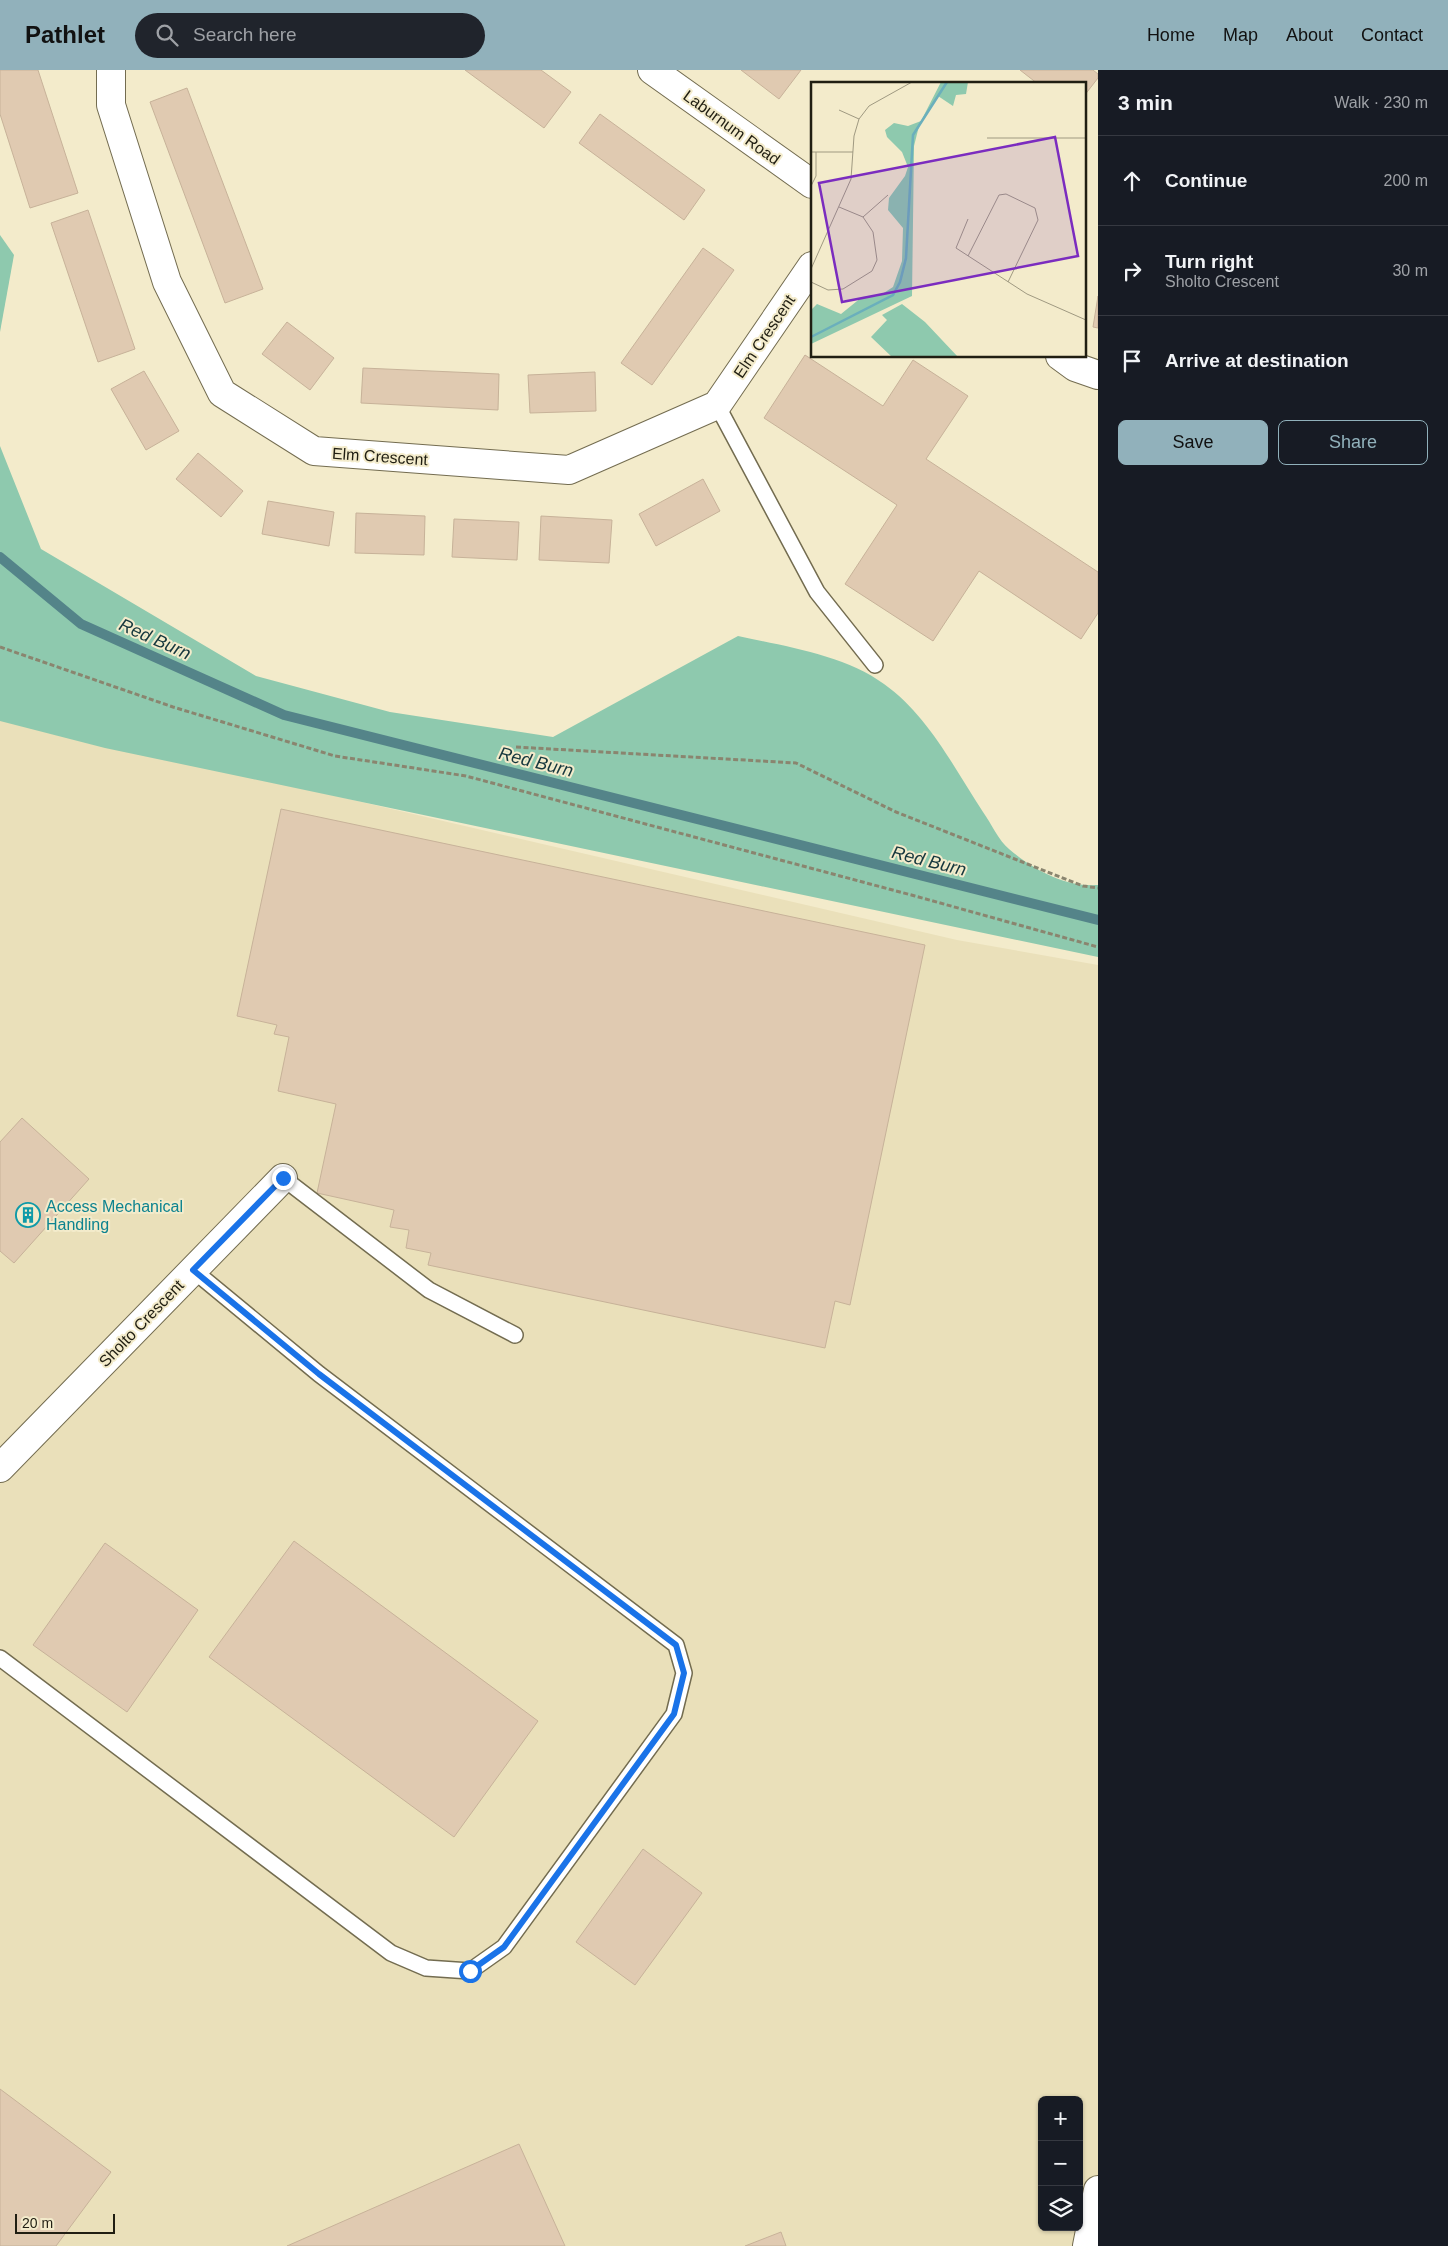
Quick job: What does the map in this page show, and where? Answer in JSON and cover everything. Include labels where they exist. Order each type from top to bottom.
[{"type":"street","name":"Elm Crescent","points":[[111,70],[111,104],[167,282],[222,392],[314,451],[569,470],[717,405],[811,267]]},
{"type":"street","name":"Laburnum Road","points":[[652,70],[811,183]]},
{"type":"street","points":[[1063,358],[1075,366],[1098,376]]},
{"type":"street","name":"Sholto Crescent","points":[[0,1468],[283,1178]]},
{"type":"street","points":[[1087,2246],[1098,2190]]},
{"type":"lane","points":[[717,405],[817,592],[875,665]]},
{"type":"lane","points":[[283,1178],[429,1290],[515,1335]]},
{"type":"lane","points":[[0,1658],[391,1953],[426,1968],[470,1971],[504,1947],[674,1714],[684,1673],[676,1645],[319,1374],[193,1270]]},
{"type":"path","points":[[0,647],[173,708],[335,756],[466,776],[905,893],[1098,947]]},
{"type":"path","points":[[516,747],[796,763],[896,812],[1083,886],[1098,888]]},
{"type":"shaded area","points":[[0,716],[215,768],[957,940],[1098,965],[1098,2246],[0,2246]]},
{"type":"green space","points":[[0,235],[14,255],[0,332]]},
{"type":"green space","points":[[0,446],[41,549],[256,676],[390,712],[553,737],[738,636],[814,653],[851,666],[884,684],[914,711],[951,760],[1005,846],[1029,864],[1050,876],[1074,883],[1098,885],[1098,957],[105,748],[0,721]]},
{"type":"building","points":[[0,70],[38,70],[78,193],[30,208],[0,114]]},
{"type":"building","points":[[465,70],[541,70],[571,92],[544,128]]},
{"type":"building","points":[[741,70],[801,70],[779,99]]},
{"type":"building","points":[[1020,70],[1093,70],[1098,74],[1098,78],[1086,93],[1086,82],[1035,82]]},
{"type":"building","points":[[187,88],[263,289],[225,303],[150,102]]},
{"type":"building","points":[[600,114],[705,190],[684,220],[579,143]]},
{"type":"building","points":[[88,210],[135,349],[98,362],[51,223]]},
{"type":"building","points":[[703,248],[734,270],[652,385],[621,363]]},
{"type":"building","points":[[1098,296],[1098,328],[1093,327]]},
{"type":"building","points":[[287,322],[334,358],[310,390],[262,354]]},
{"type":"building","points":[[805,355],[883,406],[913,360],[968,396],[926,459],[1098,572],[1098,613],[1081,639],[979,571],[933,641],[845,584],[897,505],[764,418]]},
{"type":"building","points":[[363,368],[499,374],[498,410],[361,403]]},
{"type":"building","points":[[144,371],[179,431],[146,450],[111,389]]},
{"type":"building","points":[[595,372],[596,411],[530,413],[528,375]]},
{"type":"building","points":[[198,453],[243,491],[221,517],[176,479]]},
{"type":"building","points":[[703,479],[720,511],[656,546],[639,514]]},
{"type":"building","points":[[268,501],[334,512],[329,546],[262,534]]},
{"type":"building","points":[[356,513],[425,516],[424,555],[355,553]]},
{"type":"building","points":[[541,516],[612,520],[609,563],[539,560]]},
{"type":"building","points":[[454,519],[519,522],[517,560],[452,557]]},
{"type":"building","points":[[281,809],[925,945],[850,1305],[835,1301],[825,1348],[428,1265],[431,1253],[406,1248],[409,1230],[390,1227],[394,1210],[317,1193],[336,1104],[278,1091],[289,1037],[274,1034],[277,1025],[237,1016]]},
{"type":"building","name":"Access Mechanical Handling","points":[[22,1118],[89,1179],[14,1263],[0,1251],[0,1142]]},
{"type":"building","points":[[294,1541],[538,1721],[454,1837],[209,1657]]},
{"type":"building","points":[[105,1543],[198,1610],[127,1712],[33,1645]]},
{"type":"building","points":[[643,1849],[702,1893],[635,1985],[576,1942]]},
{"type":"building","points":[[0,2089],[111,2172],[56,2246],[0,2246]]},
{"type":"building","points":[[519,2144],[565,2246],[287,2246]]},
{"type":"building","points":[[781,2232],[786,2246],[745,2246]]},
{"type":"waterway","name":"Red Burn","points":[[0,557],[81,624],[284,715],[1098,920]]},
{"type":"place","name":"Access Mechanical Handling","points":[[28,1215]]},
{"type":"route","points":[[283,1178],[193,1270],[319,1374],[617,1598],[676,1645],[684,1673],[674,1714],[504,1947],[470,1971]]}]
